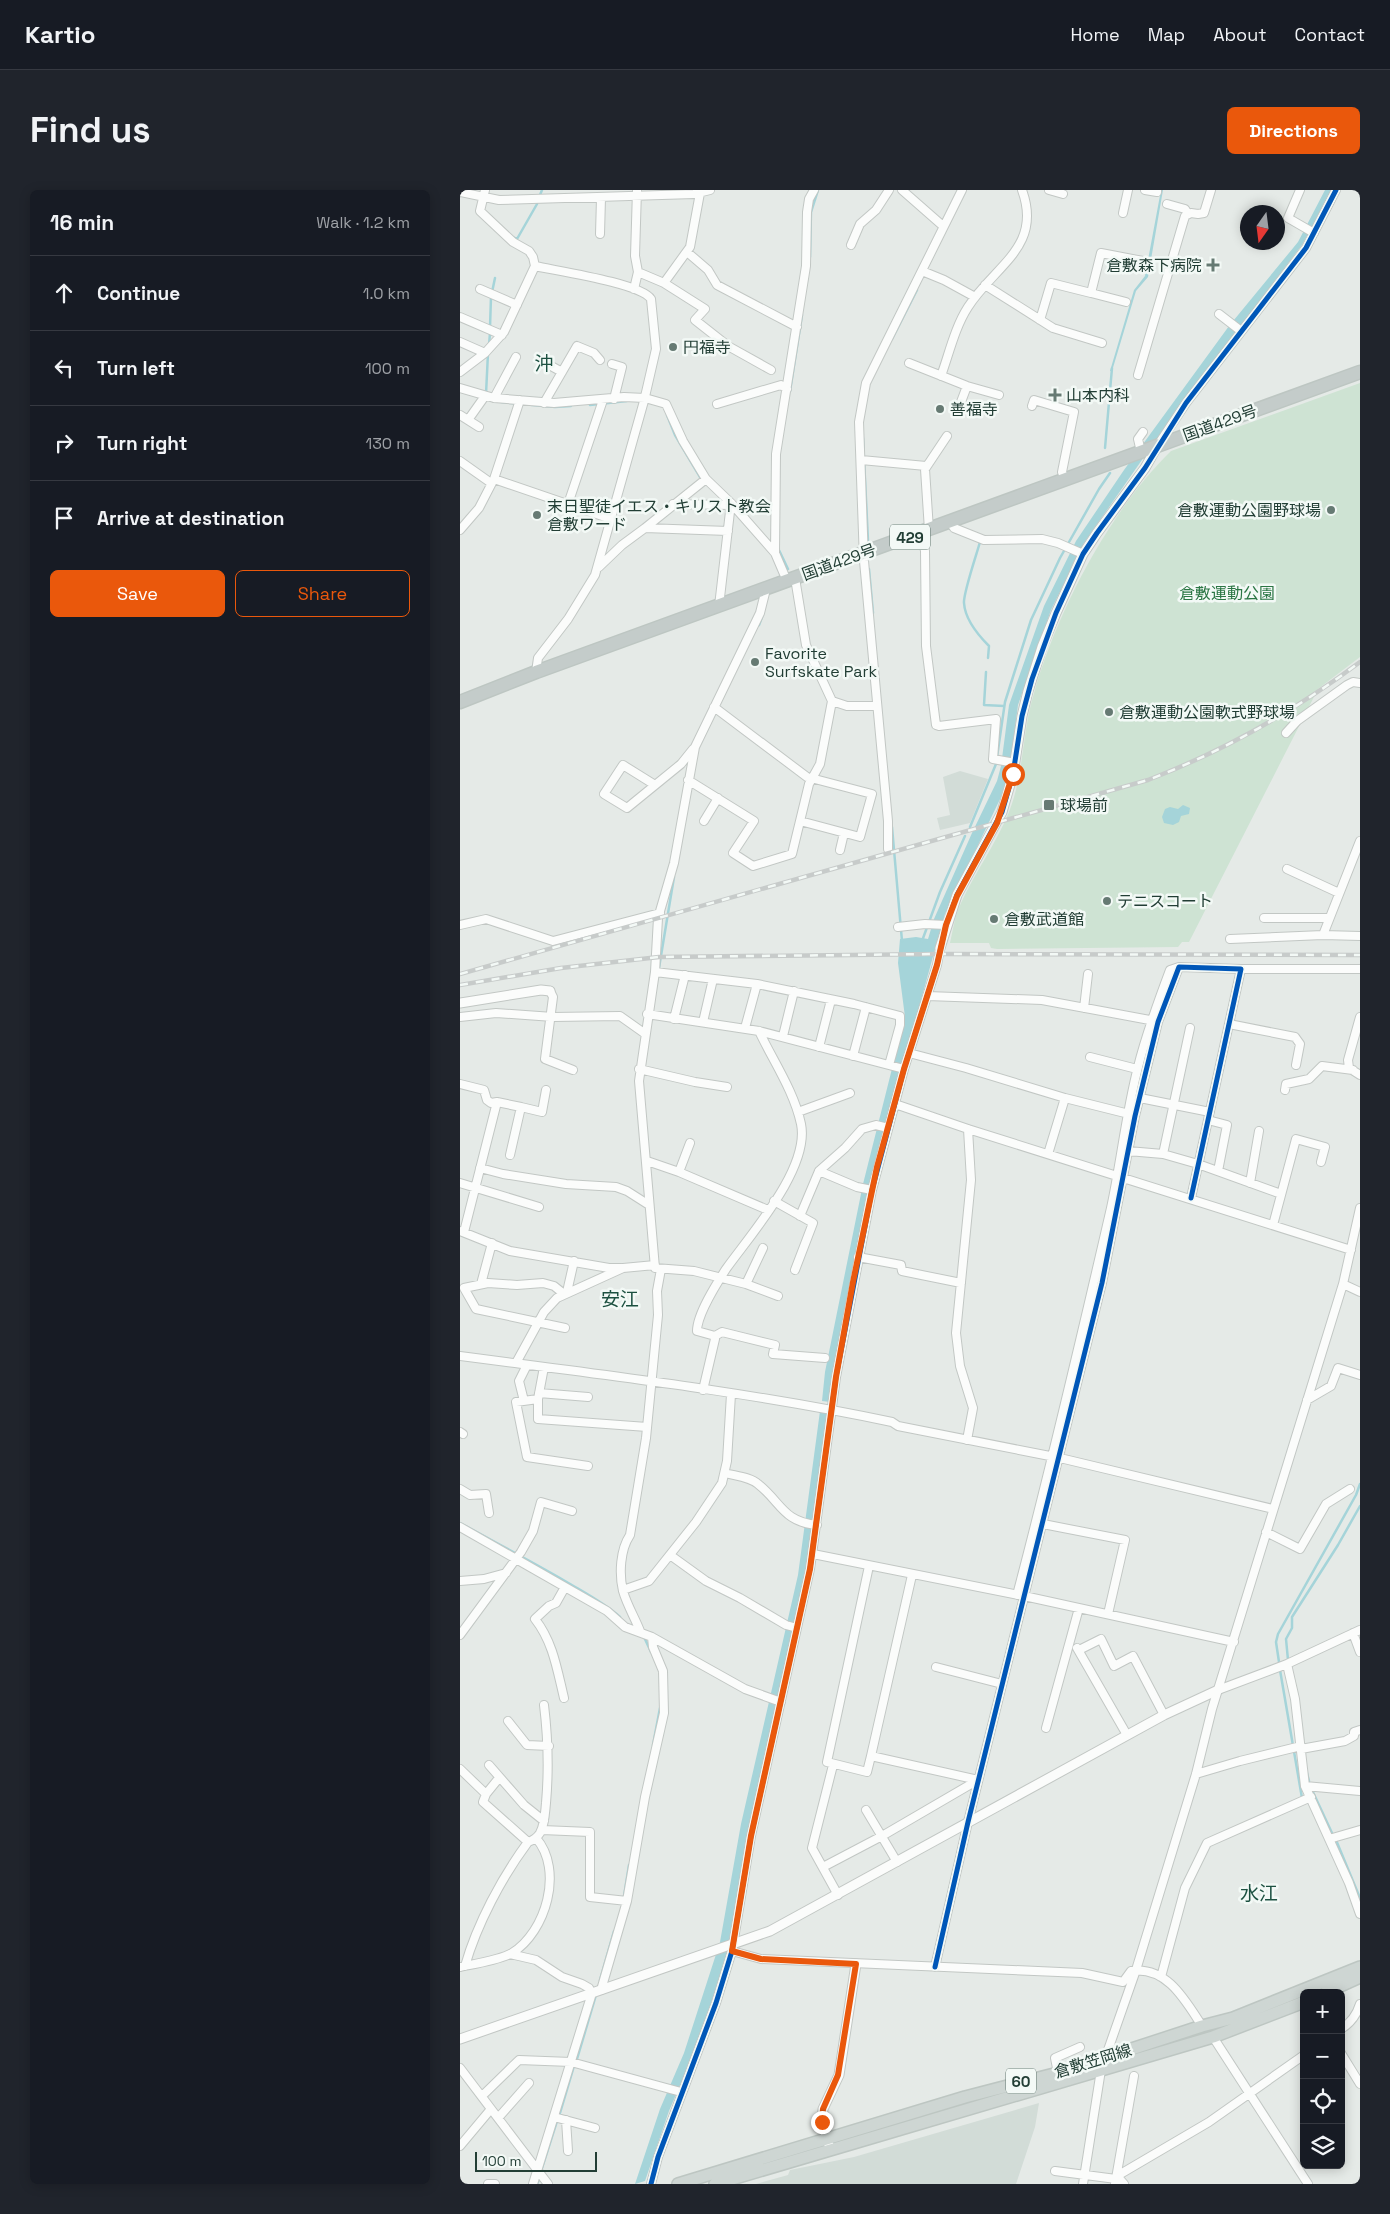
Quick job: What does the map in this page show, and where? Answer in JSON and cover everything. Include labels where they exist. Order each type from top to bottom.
[{"type":"highway","name":"国道429号","points":[[460,701],[1360,372]]},
{"type":"main road","name":"倉敷笠岡線","points":[[715,2184],[973,2095],[1058,2073],[1202,2026],[1233,2018],[1360,1966]]},
{"type":"main road","points":[[1334,1989],[1360,1977]]},
{"type":"main road","name":"倉敷笠岡線","points":[[678,2184],[829,2145],[1101,2070],[1213,2037],[1300,2004]]},
{"type":"street","points":[[460,192],[485,194],[499,200],[601,198],[637,193],[700,193],[710,190]]},
{"type":"street","points":[[776,553],[776,454],[807,258],[807,212],[809,199],[814,190]]},
{"type":"street","points":[[851,245],[860,224],[876,210],[889,190]]},
{"type":"street","points":[[902,190],[911,193],[943,226]]},
{"type":"street","points":[[888,849],[864,552],[864,460],[859,422],[866,383],[924,272],[943,226],[962,190]]},
{"type":"street","points":[[941,376],[961,322],[975,297],[1022,244],[1028,220],[1027,205],[1022,190]]},
{"type":"street","points":[[1049,190],[1063,194]]},
{"type":"street","points":[[1124,213],[1128,190]]},
{"type":"street","points":[[1145,190],[1157,192],[1157,190]]},
{"type":"street","points":[[1138,375],[1185,216],[1188,214],[1204,213],[1211,190]]},
{"type":"street","points":[[1300,190],[1288,218],[1313,232]]},
{"type":"street","points":[[651,2184],[680,2091],[712,2012],[732,1948],[751,1836],[779,1701],[813,1554],[815,1525],[831,1409],[868,1189],[895,1104],[915,1028],[937,965],[945,925],[957,896],[997,823],[1009,791],[1022,716],[1042,647],[1082,553],[1145,468],[1186,403],[1239,330],[1303,252],[1336,190]]},
{"type":"street","points":[[634,289],[638,272],[635,256],[637,193]]},
{"type":"street","points":[[664,283],[687,252],[696,221],[700,193]]},
{"type":"street","points":[[460,372],[487,351],[502,334],[535,266],[529,251],[512,242],[480,212],[485,194]]},
{"type":"street","points":[[600,234],[601,198]]},
{"type":"street","points":[[1167,204],[1185,209],[1188,214]]},
{"type":"street","points":[[687,252],[708,270],[717,285],[797,327]]},
{"type":"street","points":[[1091,293],[1101,253],[1143,261]]},
{"type":"street","points":[[535,266],[647,293],[651,298],[656,349],[644,401],[595,576],[568,619],[538,658],[536,672]]},
{"type":"street","points":[[638,272],[664,283],[705,309],[695,320],[728,346],[771,370]]},
{"type":"street","points":[[924,272],[944,280],[975,297]]},
{"type":"street","points":[[1040,320],[1051,283],[1126,302]]},
{"type":"street","points":[[985,285],[1053,328],[1102,342]]},
{"type":"street","points":[[480,289],[517,305]]},
{"type":"street","points":[[1219,314],[1239,330]]},
{"type":"street","points":[[460,317],[502,334]]},
{"type":"street","points":[[460,342],[487,351]]},
{"type":"street","points":[[544,403],[578,346],[594,353],[600,360]]},
{"type":"street","points":[[494,398],[516,357]]},
{"type":"street","points":[[542,361],[562,372]]},
{"type":"street","points":[[909,363],[968,386],[999,395]]},
{"type":"street","points":[[612,364],[622,367],[614,399]]},
{"type":"street","points":[[717,404],[782,385],[787,389]]},
{"type":"street","points":[[958,410],[968,386]]},
{"type":"street","points":[[460,388],[485,396],[519,403],[602,403],[614,399],[666,404],[683,442],[706,479],[776,553],[791,580],[806,645],[832,701],[820,764],[812,780],[792,854],[753,866],[733,853],[754,821],[690,781]]},
{"type":"street","points":[[468,420],[485,396]]},
{"type":"street","points":[[1032,406],[1034,400],[1074,412],[1062,472],[1065,480]]},
{"type":"street","points":[[460,530],[479,508],[492,481],[519,403]]},
{"type":"street","points":[[568,504],[602,403]]},
{"type":"street","points":[[460,415],[479,427]]},
{"type":"street","points":[[1140,452],[1138,439],[1143,432]]},
{"type":"street","points":[[948,436],[926,466],[926,646],[936,725],[996,719],[993,759],[1013,763]]},
{"type":"street","points":[[864,460],[926,466]]},
{"type":"street","points":[[460,461],[492,481],[611,519]]},
{"type":"street","points":[[597,569],[622,545],[706,479]]},
{"type":"street","points":[[673,504],[731,504]]},
{"type":"street","points":[[719,606],[731,504]]},
{"type":"street","points":[[950,522],[954,528],[984,540],[1027,538],[1068,547],[1082,553]]},
{"type":"street","points":[[645,528],[728,531]]},
{"type":"street","points":[[655,785],[623,766],[604,794],[627,808],[655,785],[680,764],[695,747],[716,708],[760,613],[766,589]]},
{"type":"street","points":[[1286,733],[1297,722],[1347,685],[1353,682],[1360,683]]},
{"type":"street","points":[[832,701],[846,706],[877,706]]},
{"type":"street","points":[[716,708],[812,780],[885,797]]},
{"type":"street","points":[[636,1631],[621,1568],[652,1382],[658,1315],[658,1268],[650,1205],[649,1161],[639,1094],[644,1033],[658,973],[660,914],[674,863],[695,747]]},
{"type":"street","points":[[800,821],[860,837],[872,794]]},
{"type":"street","points":[[704,821],[718,798]]},
{"type":"street","points":[[840,850],[844,833]]},
{"type":"street","points":[[1323,935],[1360,841]]},
{"type":"street","points":[[1287,869],[1339,893]]},
{"type":"street","points":[[460,925],[486,919],[553,941],[660,914]]},
{"type":"street","points":[[1264,918],[1330,918]]},
{"type":"street","points":[[900,927],[925,924],[945,925]]},
{"type":"street","points":[[1230,939],[1323,935],[1360,936]]},
{"type":"street","points":[[935,1967],[1002,1684],[1020,1595],[1056,1458],[1128,1151],[1137,1069],[1155,1021],[1179,967],[1360,969]]},
{"type":"street","points":[[1191,1198],[1241,968]]},
{"type":"street","points":[[658,973],[757,984],[900,1016],[902,1025],[891,1066]]},
{"type":"street","points":[[1084,1008],[1088,974]]},
{"type":"street","points":[[674,1018],[685,975]]},
{"type":"street","points":[[703,1022],[714,979]]},
{"type":"street","points":[[745,1028],[757,984]]},
{"type":"street","points":[[460,1004],[541,990],[550,991],[552,997],[545,1059],[574,1070]]},
{"type":"street","points":[[783,1036],[794,992]]},
{"type":"street","points":[[927,996],[1042,1000],[1155,1021]]},
{"type":"street","points":[[819,1047],[831,1000]]},
{"type":"street","points":[[853,1056],[866,1007]]},
{"type":"street","points":[[460,1017],[496,1013],[550,1016],[620,1016],[644,1033]]},
{"type":"street","points":[[649,1014],[745,1028],[783,1036],[903,1069]]},
{"type":"street","points":[[1357,1072],[1349,1068],[1348,1060],[1360,1017]]},
{"type":"street","points":[[1121,1176],[1132,1115],[1140,1098],[1155,1021]]},
{"type":"street","points":[[1229,1024],[1295,1037],[1300,1044],[1296,1065]]},
{"type":"street","points":[[902,1025],[915,1028]]},
{"type":"street","points":[[1163,1154],[1190,1028]]},
{"type":"street","points":[[715,1336],[697,1330],[697,1327],[720,1279],[790,1176],[801,1150],[803,1136],[798,1112],[759,1031]]},
{"type":"street","points":[[909,1053],[1065,1098],[1132,1115]]},
{"type":"street","points":[[1090,1057],[1137,1069]]},
{"type":"street","points":[[1285,1090],[1286,1084],[1309,1078],[1322,1066],[1357,1072]]},
{"type":"street","points":[[642,1069],[695,1082],[727,1087]]},
{"type":"street","points":[[460,1084],[484,1090],[487,1100],[491,1103],[497,1102],[542,1112],[546,1090]]},
{"type":"street","points":[[798,1112],[850,1093]]},
{"type":"street","points":[[1048,1154],[1065,1098]]},
{"type":"street","points":[[1140,1098],[1210,1112]]},
{"type":"street","points":[[497,1102],[462,1231],[510,1251],[610,1268],[658,1268],[694,1271],[746,1284],[778,1296]]},
{"type":"street","points":[[895,1104],[968,1130],[1121,1176],[1351,1250]]},
{"type":"street","points":[[510,1155],[521,1108]]},
{"type":"street","points":[[1208,1120],[1227,1125],[1218,1171]]},
{"type":"street","points":[[800,1216],[819,1171],[862,1129],[876,1125],[887,1127]]},
{"type":"street","points":[[967,1440],[973,1408],[960,1366],[956,1333],[971,1180],[968,1130]]},
{"type":"street","points":[[1250,1183],[1259,1131]]},
{"type":"street","points":[[1273,1225],[1296,1139],[1325,1146],[1321,1162]]},
{"type":"street","points":[[679,1172],[690,1143]]},
{"type":"street","points":[[1128,1151],[1163,1154],[1198,1164],[1281,1194]]},
{"type":"street","points":[[649,1161],[768,1210]]},
{"type":"street","points":[[480,1168],[503,1174],[566,1184],[616,1187],[627,1191],[650,1205]]},
{"type":"street","points":[[819,1171],[868,1189]]},
{"type":"street","points":[[460,1183],[539,1207]]},
{"type":"street","points":[[774,1201],[813,1223],[795,1270]]},
{"type":"street","points":[[1084,2180],[1101,2070],[1136,1970],[1196,1774],[1218,1690],[1342,1284],[1360,1208]]},
{"type":"street","points":[[481,1284],[492,1244]]},
{"type":"street","points":[[746,1284],[763,1248]]},
{"type":"street","points":[[858,1257],[901,1265],[902,1272],[961,1282]]},
{"type":"street","points":[[565,1293],[574,1261]]},
{"type":"street","points":[[516,1363],[550,1304],[565,1293],[623,1268]]},
{"type":"street","points":[[565,1293],[554,1286],[543,1283],[517,1285],[500,1283],[481,1284],[464,1288],[476,1309],[566,1328]]},
{"type":"street","points":[[1342,1284],[1360,1292]]},
{"type":"street","points":[[703,1390],[715,1336],[722,1332],[775,1345],[773,1354],[825,1358]]},
{"type":"street","points":[[460,1356],[831,1409],[892,1422],[898,1426],[1056,1458],[1273,1509]]},
{"type":"street","points":[[524,1401],[519,1381],[527,1365]]},
{"type":"street","points":[[544,1367],[538,1396],[538,1419],[645,1427]]},
{"type":"street","points":[[1308,1400],[1331,1386],[1338,1368],[1360,1375]]},
{"type":"street","points":[[625,1589],[649,1581],[716,1493],[726,1473],[731,1394]]},
{"type":"street","points":[[588,1397],[538,1396],[516,1402],[527,1456],[588,1466]]},
{"type":"street","points":[[1020,1595],[1043,1524],[1056,1458]]},
{"type":"street","points":[[726,1473],[752,1480],[760,1485],[783,1510],[804,1523],[815,1525]]},
{"type":"street","points":[[460,1489],[470,1495],[486,1494],[489,1514]]},
{"type":"street","points":[[1266,1532],[1300,1549],[1326,1504],[1350,1489]]},
{"type":"street","points":[[460,1636],[506,1573],[533,1531],[541,1502],[572,1510]]},
{"type":"street","points":[[1043,1524],[1125,1540],[1108,1614]]},
{"type":"street","points":[[460,1527],[518,1555],[636,1631],[652,1637],[745,1690],[779,1701]]},
{"type":"street","points":[[813,1554],[1020,1595],[1234,1642]]},
{"type":"street","points":[[670,1555],[706,1581],[786,1625],[796,1627]]},
{"type":"street","points":[[869,1566],[827,1762],[833,1765],[868,1772],[912,1575]]},
{"type":"street","points":[[460,1581],[484,1579],[506,1573]]},
{"type":"street","points":[[564,1698],[553,1653],[545,1633],[535,1619],[549,1606],[556,1603],[565,1587]]},
{"type":"street","points":[[1046,1728],[1079,1608]]},
{"type":"street","points":[[460,2039],[678,1962],[732,1948],[770,1931],[838,1895],[1164,1715],[1218,1690],[1287,1664],[1357,1632],[1360,1652]]},
{"type":"street","points":[[533,2184],[571,2062],[627,1901],[645,1797],[664,1713],[663,1671],[653,1647],[652,1637]]},
{"type":"street","points":[[1072,1638],[1127,1735]]},
{"type":"street","points":[[1079,1650],[1101,1639],[1114,1666],[1134,1656],[1164,1715]]},
{"type":"street","points":[[1287,1664],[1295,1699],[1299,1748],[1305,1786],[1360,1914]]},
{"type":"street","points":[[936,1668],[1002,1684]]},
{"type":"street","points":[[461,1967],[513,1862],[528,1842],[536,1838],[542,1830],[548,1781],[548,1746],[544,1705]]},
{"type":"street","points":[[508,1721],[527,1745],[548,1746]]},
{"type":"street","points":[[1196,1774],[1299,1748],[1345,1741],[1354,1736],[1354,1732],[1360,1730]]},
{"type":"street","points":[[871,1756],[978,1780]]},
{"type":"street","points":[[489,1765],[524,1805],[544,1821]]},
{"type":"street","points":[[833,1765],[812,1848],[838,1895]]},
{"type":"street","points":[[460,1769],[486,1794]]},
{"type":"street","points":[[499,1778],[486,1794],[483,1802],[528,1842]]},
{"type":"street","points":[[823,1867],[882,1836],[978,1780]]},
{"type":"street","points":[[1305,1786],[1360,1791]]},
{"type":"street","points":[[1161,1977],[1184,1888],[1207,1843],[1241,1830],[1311,1798]]},
{"type":"street","points":[[866,1810],[897,1862]]},
{"type":"street","points":[[542,1830],[590,1832],[590,1897],[627,1901]]},
{"type":"street","points":[[1329,1839],[1360,1830]]},
{"type":"street","points":[[461,1967],[510,1954],[519,1948],[529,1935],[547,1904],[549,1865],[543,1846],[536,1838]]},
{"type":"street","points":[[732,1948],[761,1959],[1082,1972],[1123,1982],[1132,1971],[1147,1970],[1161,1977],[1181,1995],[1202,2026]]},
{"type":"street","points":[[510,1954],[536,1960],[562,1977],[596,1991]]},
{"type":"street","points":[[829,2145],[822,2122],[823,2109],[838,2075],[856,1964]]},
{"type":"street","points":[[1345,2026],[1351,2021],[1360,2005]]},
{"type":"street","points":[[1213,2037],[1308,2184]]},
{"type":"street","points":[[1058,2073],[1055,2058],[1080,2048]]},
{"type":"street","points":[[1055,2171],[1084,2180],[1116,2179],[1183,2138],[1300,2058]]},
{"type":"street","points":[[482,2096],[518,2060],[571,2062],[680,2091]]},
{"type":"street","points":[[1345,2060],[1360,2084]]},
{"type":"street","points":[[460,2068],[548,2184]]},
{"type":"street","points":[[1116,2179],[1134,2076]]},
{"type":"street","points":[[498,2118],[529,2083]]},
{"type":"street","points":[[460,2146],[491,2109]]},
{"type":"street","points":[[554,2116],[594,2128]]},
{"type":"street","points":[[566,2120],[568,2152]]},
{"type":"street","points":[[1116,2179],[1124,2184]]},
{"type":"street","points":[[488,2184],[495,2184]]},
{"type":"shaded area","points":[[960,771],[988,779],[970,823],[940,830],[937,818],[950,815],[943,777]]},
{"type":"shaded area","points":[[1039,2103],[1035,2127],[1016,2184],[756,2184],[788,2175],[790,2170],[854,2157]]},
{"type":"green space","name":"倉敷運動公園","points":[[1360,383],[1360,657],[1318,689],[1189,942],[1182,942],[1178,947],[997,949],[991,948],[989,943],[950,943],[961,903],[998,835],[1014,798],[1030,708],[1044,661],[1071,596],[1088,563],[1127,502],[1171,451]]},
{"type":"water","points":[[1161,190],[1163,190],[1148,277],[1136,291],[1112,371],[1110,371],[1134,290],[1145,276]]},
{"type":"water","points":[[1325,190],[1332,190],[1302,245],[1174,414],[1084,543],[1051,610],[1018,705],[1010,768],[1002,795],[945,914],[870,1185],[832,1376],[830,1402],[822,1401],[825,1372],[863,1184],[905,1017],[898,963],[900,939],[916,937],[928,939],[934,919],[997,781],[1001,766],[1009,705],[1044,606],[1076,541],[1124,470],[1229,326],[1298,242]]},
{"type":"water","points":[[1183,805],[1190,808],[1189,814],[1181,816],[1179,822],[1173,825],[1164,823],[1162,817],[1165,809],[1170,807],[1178,809]]},
{"type":"water","points":[[820,1411],[825,1412],[828,1416],[808,1562],[750,1826],[726,1959],[695,2050],[669,2111],[645,2181],[635,2184],[660,2109],[684,2053],[720,1942],[741,1824],[798,1575]]},
{"type":"waterway","points":[[540,195],[542,190]]},
{"type":"waterway","points":[[810,257],[811,212],[818,190]]},
{"type":"waterway","points":[[512,237],[517,239],[537,204]]},
{"type":"waterway","points":[[490,327],[491,297],[495,278]]},
{"type":"waterway","points":[[892,339],[917,290]]},
{"type":"waterway","points":[[790,391],[802,315]]},
{"type":"waterway","points":[[489,345],[490,333]]},
{"type":"waterway","points":[[486,394],[488,353]]},
{"type":"waterway","points":[[1105,448],[1112,368]]},
{"type":"waterway","points":[[590,405],[627,401]]},
{"type":"waterway","points":[[501,402],[555,407],[571,406]]},
{"type":"waterway","points":[[667,415],[675,435],[700,477]]},
{"type":"waterway","points":[[863,438],[868,541]]},
{"type":"waterway","points":[[970,827],[996,764],[1005,702],[1031,620],[1060,558],[1110,473]]},
{"type":"waterway","points":[[982,542],[980,542],[970,573],[964,603],[969,621],[989,646],[988,658]]},
{"type":"waterway","points":[[778,548],[788,569]]},
{"type":"waterway","points":[[869,569],[873,613]]},
{"type":"waterway","points":[[759,625],[762,617]]},
{"type":"waterway","points":[[986,672],[984,705],[1004,706]]},
{"type":"waterway","points":[[892,827],[902,941]]},
{"type":"waterway","points":[[922,941],[940,892],[965,836]]},
{"type":"waterway","points":[[657,980],[674,877]]},
{"type":"waterway","points":[[1279,1662],[1276,1642],[1278,1634],[1356,1495],[1360,1484]]},
{"type":"waterway","points":[[1288,1660],[1286,1639],[1292,1628],[1292,1617],[1338,1545],[1360,1506]]},
{"type":"waterway","points":[[460,1523],[565,1581],[600,1602],[620,1617]]},
{"type":"waterway","points":[[644,1637],[651,1652]]},
{"type":"waterway","points":[[1280,1670],[1302,1798]]},
{"type":"waterway","points":[[653,1745],[660,1708]]},
{"type":"waterway","points":[[1307,1773],[1309,1781]]},
{"type":"waterway","points":[[1312,1790],[1332,1833]]},
{"type":"waterway","points":[[1336,1840],[1360,1898]]},
{"type":"waterway","points":[[624,1896],[629,1865]]},
{"type":"waterway","points":[[600,1980],[614,1931]]},
{"type":"waterway","points":[[577,2059],[596,1995]]},
{"type":"waterway","points":[[560,2113],[574,2066]]},
{"type":"waterway","points":[[542,2168],[557,2121]]},
{"type":"waterway","points":[[537,2184],[539,2180]]},
{"type":"railway","points":[[460,974],[1148,780],[1232,743],[1310,697],[1360,662]]},
{"type":"railway","points":[[460,985],[561,968],[659,957],[939,954],[1360,955]]},
{"type":"cycle path","points":[[651,2184],[658,2157],[716,2003],[732,1951],[751,1836],[810,1569],[836,1377],[872,1190],[904,1069],[937,965],[946,925],[957,895],[1002,812],[1013,774],[1022,716],[1032,679],[1056,613],[1083,554],[1145,468],[1186,403],[1306,248],[1336,190]]},
{"type":"cycle path","points":[[935,1967],[968,1822],[1102,1283],[1135,1116],[1158,1022],[1179,967],[1241,969],[1191,1198]]},
{"type":"place","name":"倉敷森下病院","points":[[1213,265]]},
{"type":"place","name":"円福寺","points":[[673,347]]},
{"type":"place","name":"山本内科","points":[[1055,395]]},
{"type":"place","name":"善福寺","points":[[940,409]]},
{"type":"place","name":"倉敷運動公園野球場","points":[[1331,510]]},
{"type":"place","name":"末日聖徒イエス・キリスト教会 倉敷ワード","points":[[537,515]]},
{"type":"place","name":"Favorite Surfskate Park","points":[[755,662]]},
{"type":"place","name":"倉敷運動公園軟式野球場","points":[[1109,712]]},
{"type":"place","name":"球場前","points":[[1049,805]]},
{"type":"place","name":"テニスコート","points":[[1107,901]]},
{"type":"place","name":"倉敷武道館","points":[[994,919]]},
{"type":"district","name":"沖","points":[[544,363]]},
{"type":"district","name":"安江","points":[[620,1299]]},
{"type":"district","name":"水江","points":[[1259,1893]]},
{"type":"route","points":[[822,2122],[823,2109],[838,2075],[856,1964],[761,1959],[732,1951],[751,1836],[810,1569],[836,1377],[853,1282],[877,1167],[904,1069],[937,965],[946,925],[957,896],[1002,812],[1013,774]]}]
